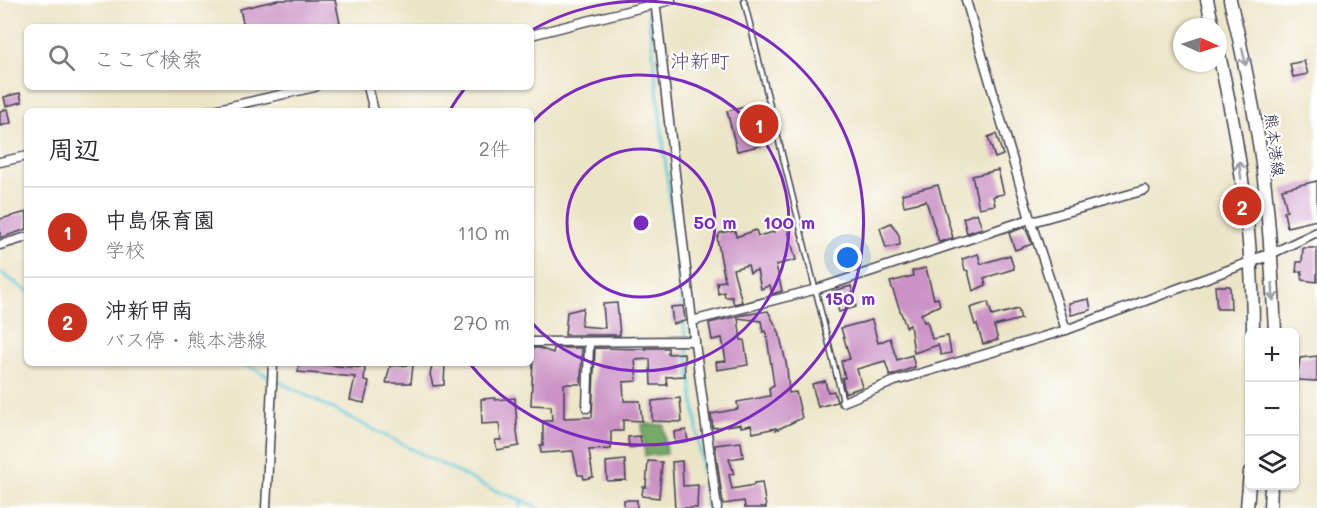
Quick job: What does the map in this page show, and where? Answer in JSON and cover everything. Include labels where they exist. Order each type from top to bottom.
[{"type":"main road","points":[[1207,0],[1211,18]]},
{"type":"main road","name":"熊本港線","points":[[1230,0],[1243,52],[1255,117],[1271,254],[1275,328]]},
{"type":"main road","points":[[1223,72],[1241,176],[1250,262],[1253,328]]},
{"type":"main road","points":[[1247,508],[1248,490]]},
{"type":"main road","points":[[1270,508],[1271,490]]},
{"type":"street","points":[[534,34],[655,2],[671,0]]},
{"type":"street","points":[[966,0],[1030,219],[1066,330]]},
{"type":"street","points":[[655,2],[692,321],[717,508]]},
{"type":"street","points":[[222,108],[302,90]]},
{"type":"street","points":[[369,90],[373,108]]},
{"type":"street","points":[[0,162],[24,157]]},
{"type":"street","points":[[692,321],[817,290],[1030,219],[1035,221],[1145,190]]},
{"type":"street","points":[[843,402],[895,381],[1066,330],[1271,254],[1317,232]]},
{"type":"street","points":[[0,245],[24,238]]},
{"type":"street","points":[[534,342],[695,341]]},
{"type":"street","points":[[586,408],[589,343]]},
{"type":"street","points":[[266,508],[272,367]]},
{"type":"lane","points":[[744,0],[843,402]]},
{"type":"green space","points":[[642,424],[664,425],[666,454],[645,456]]},
{"type":"building","points":[[278,0],[335,0],[340,23],[243,24],[240,9]]},
{"type":"building","points":[[1304,61],[1308,74],[1293,77],[1290,64]]},
{"type":"building","points":[[20,93],[22,102],[6,106],[4,97]]},
{"type":"building","points":[[759,104],[768,144],[737,151],[727,111]]},
{"type":"building","points":[[8,109],[11,123],[0,126],[0,111]]},
{"type":"building","points":[[996,134],[1003,155],[995,158],[988,137]]},
{"type":"building","points":[[998,170],[1004,194],[993,196],[995,205],[979,208],[972,176]]},
{"type":"building","points":[[1317,181],[1317,220],[1287,227],[1284,212],[1287,211],[1282,189]]},
{"type":"building","points":[[938,185],[953,238],[939,242],[926,201],[904,206],[902,194]]},
{"type":"building","points":[[24,213],[24,230],[0,238],[0,219]]},
{"type":"building","points":[[977,213],[982,228],[967,233],[963,218]]},
{"type":"building","points":[[786,222],[796,260],[776,265],[782,291],[772,294],[770,285],[761,289],[757,270],[750,273],[748,265],[733,269],[742,302],[734,304],[732,297],[725,297],[724,292],[718,294],[717,282],[725,281],[717,238],[720,233],[735,230],[736,237],[756,230],[758,236],[774,232],[772,226]]},
{"type":"building","points":[[891,223],[899,235],[900,245],[886,248],[880,228]]},
{"type":"building","points":[[1025,227],[1032,244],[1015,250],[1009,233]]},
{"type":"building","points":[[1303,248],[1317,248],[1317,282],[1302,280],[1302,271],[1296,272],[1297,262],[1302,262]]},
{"type":"building","points":[[978,254],[981,264],[1010,255],[1014,269],[984,278],[986,285],[973,291],[962,259]]},
{"type":"building","points":[[926,268],[934,299],[938,298],[940,305],[921,314],[924,322],[927,321],[932,339],[948,336],[951,353],[941,355],[938,345],[914,353],[910,325],[906,327],[890,282],[913,276],[912,271]]},
{"type":"building","points":[[851,286],[856,307],[839,312],[833,291]]},
{"type":"building","points":[[1215,286],[1230,286],[1231,309],[1217,309]]},
{"type":"building","points":[[1089,299],[1091,310],[1071,315],[1069,303]]},
{"type":"building","points":[[988,302],[992,316],[1018,309],[1021,319],[994,326],[998,340],[983,344],[970,308]]},
{"type":"building","points":[[617,303],[620,335],[565,335],[567,312],[583,308],[581,326],[605,328],[603,304]]},
{"type":"building","points":[[683,306],[685,321],[673,324],[671,307]]},
{"type":"building","points":[[768,311],[779,332],[787,367],[789,393],[796,392],[802,418],[776,430],[776,428],[753,433],[751,425],[713,428],[711,414],[738,409],[737,402],[770,396],[769,388],[774,385],[766,331],[763,332],[761,321],[738,318],[748,365],[717,370],[716,362],[726,361],[722,338],[712,340],[709,323]]},
{"type":"building","points":[[872,320],[878,343],[890,338],[897,360],[912,355],[915,367],[890,376],[885,361],[857,369],[862,387],[845,393],[842,378],[845,378],[841,361],[850,359],[841,328]]},
{"type":"building","points":[[534,348],[553,353],[554,348],[582,348],[581,384],[564,384],[564,418],[592,417],[595,348],[668,348],[668,354],[684,353],[685,376],[666,377],[667,385],[651,385],[650,359],[635,360],[637,381],[623,382],[624,401],[640,401],[642,421],[623,420],[623,431],[611,431],[611,449],[589,450],[593,477],[584,479],[583,475],[578,475],[573,451],[541,453],[543,421],[552,421],[551,406],[531,405]]},
{"type":"building","points":[[1317,356],[1317,381],[1299,380],[1300,358]]},
{"type":"building","points":[[299,366],[365,368],[364,381],[369,382],[364,403],[350,400],[355,377],[298,372]]},
{"type":"building","points":[[390,366],[413,366],[411,383],[386,383]]},
{"type":"building","points":[[432,366],[445,366],[444,385],[433,386],[430,374]]},
{"type":"building","points":[[825,381],[828,392],[834,391],[837,402],[818,407],[812,384]]},
{"type":"building","points":[[495,398],[495,400],[515,398],[519,446],[497,450],[495,440],[501,440],[499,423],[482,424],[481,399]]},
{"type":"building","points":[[680,398],[682,422],[652,421],[652,401]]},
{"type":"building","points":[[686,430],[688,441],[675,443],[674,432]]},
{"type":"building","points":[[640,436],[642,446],[629,448],[628,437]]},
{"type":"building","points":[[741,442],[743,457],[729,459],[734,473],[729,475],[732,489],[762,482],[766,508],[745,508],[744,501],[723,504],[715,445]]},
{"type":"building","points":[[625,460],[626,480],[607,481],[606,462]]},
{"type":"building","points":[[648,461],[662,462],[659,498],[642,496],[643,487],[646,487]]},
{"type":"building","points":[[682,461],[683,486],[698,485],[697,508],[675,508],[672,462]]},
{"type":"building","points":[[624,500],[637,500],[637,508],[624,508]]},
{"type":"waterway","points":[[647,0],[682,308]]},
{"type":"waterway","points":[[0,272],[24,289]]},
{"type":"waterway","points":[[683,318],[707,508]]},
{"type":"waterway","points":[[248,366],[491,489],[538,508]]},
{"type":"waterway","points":[[520,508],[522,500]]},
{"type":"place","name":"中島保育園","points":[[759,124]]},
{"type":"place","name":"沖新甲南","points":[[1242,206]]},
{"type":"district","name":"沖新町","points":[[700,61]]}]
